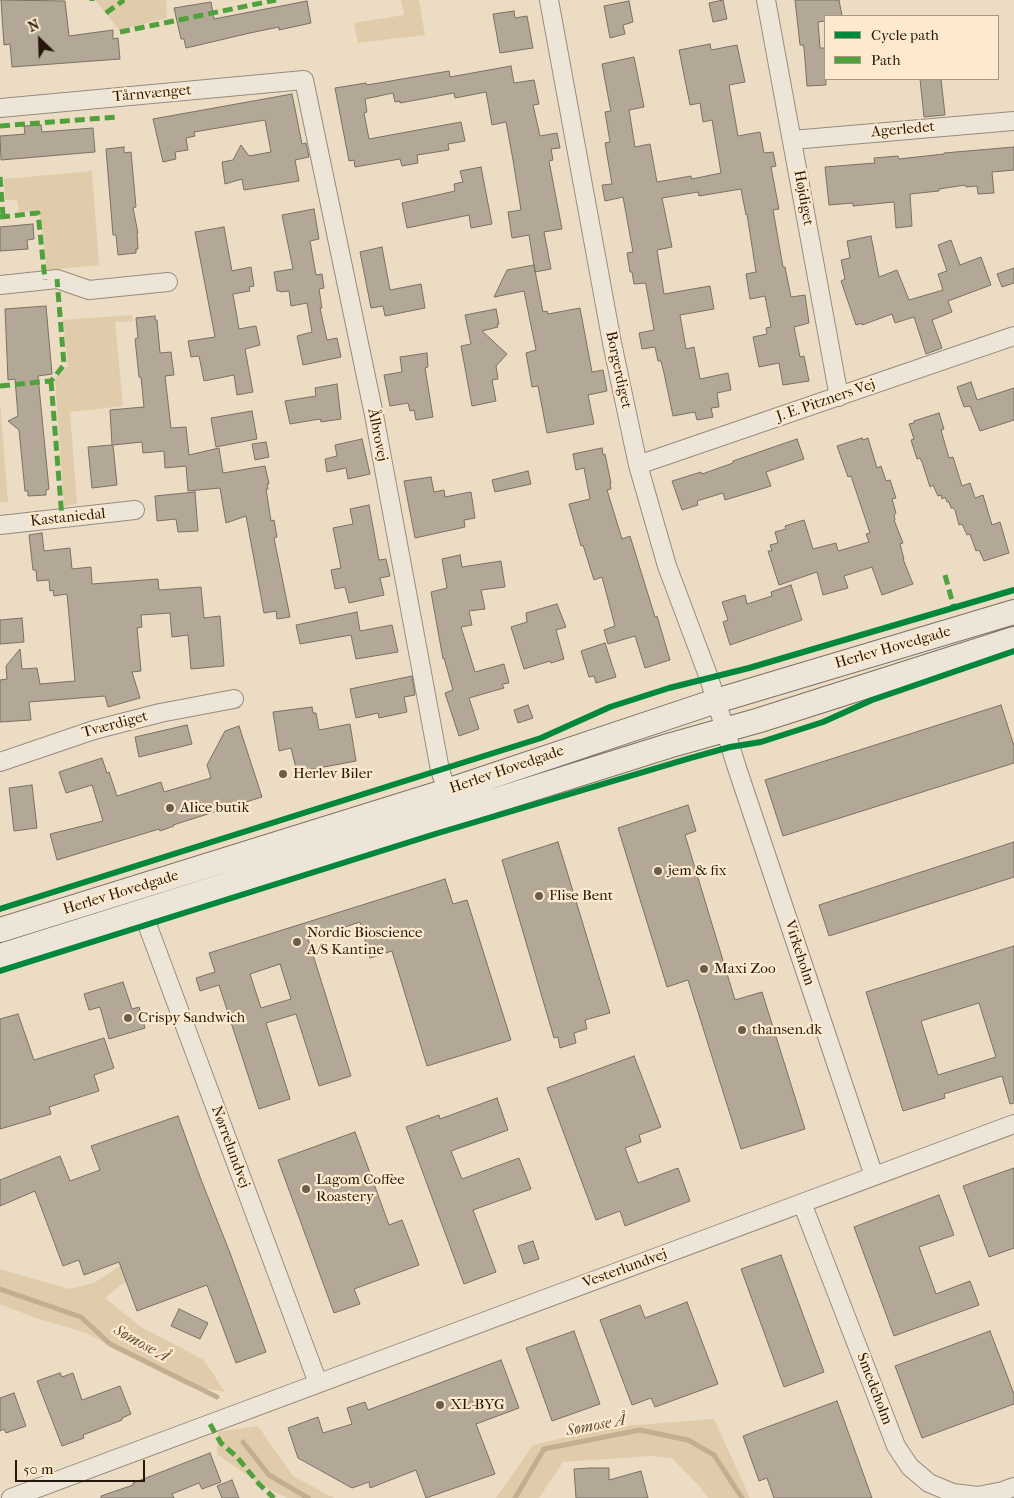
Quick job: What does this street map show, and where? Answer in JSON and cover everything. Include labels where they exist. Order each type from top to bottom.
[{"type":"main road","name":"Herlev Hovedgade","points":[[0,930],[447,791],[716,701],[1014,612]]},
{"type":"main road","name":"Herlev Hovedgade","points":[[0,956],[668,746],[760,720],[1014,639]]},
{"type":"street","name":"Borgerdiget","points":[[549,0],[612,343],[638,465],[667,566],[725,729]]},
{"type":"street","name":"Højdiget","points":[[766,0],[839,396]]},
{"type":"street","name":"Tårnvænget","points":[[0,108],[304,80]]},
{"type":"street","name":"Ålbrovej","points":[[304,80],[374,415],[440,770],[447,791]]},
{"type":"street","name":"Agerledet","points":[[792,140],[1014,121]]},
{"type":"street","points":[[0,284],[57,280],[89,290],[168,282]]},
{"type":"street","name":"J. E. Pitzners Vej","points":[[638,465],[1014,336]]},
{"type":"street","name":"Kastaniedal","points":[[0,525],[135,510]]},
{"type":"street","name":"Tværdiget","points":[[0,762],[94,730],[160,713],[234,699]]},
{"type":"street","name":"Virkeholm","points":[[725,729],[874,1176]]},
{"type":"street","name":"Nørrelundvej","points":[[145,910],[147,924],[318,1383]]},
{"type":"street","name":"Vesterlundvej","points":[[11,1498],[1014,1124]]},
{"type":"street","name":"Smedeholm","points":[[802,1204],[896,1446],[910,1467],[929,1483],[953,1493],[978,1496],[1014,1487]]},
{"type":"shaded area","points":[[93,0],[166,0],[167,18],[119,30],[96,1]]},
{"type":"shaded area","points":[[401,0],[419,0],[425,35],[358,43],[354,23],[404,15]]},
{"type":"shaded area","points":[[92,171],[99,265],[47,270],[40,211],[19,212],[17,200],[5,200],[4,179]]},
{"type":"shaded area","points":[[132,315],[133,321],[115,322],[123,406],[70,412],[77,504],[64,506],[55,379],[68,366],[63,320]]},
{"type":"shaded area","points":[[0,402],[8,502],[0,502]]},
{"type":"shaded area","points":[[199,1253],[122,1284],[105,1298],[141,1327],[204,1360],[225,1392],[186,1385],[86,1333],[36,1318],[0,1304],[0,1269],[69,1289],[94,1283],[121,1265]]},
{"type":"shaded area","points":[[714,1419],[750,1498],[708,1498],[672,1458],[650,1456],[563,1462],[539,1498],[496,1498],[533,1445],[611,1427]]},
{"type":"shaded area","points":[[258,1426],[293,1476],[334,1498],[287,1498],[260,1484],[217,1454],[218,1432]]},
{"type":"building","points":[[1,0],[65,1],[69,36],[113,30],[113,39],[118,38],[120,59],[12,67],[10,44],[4,45]]},
{"type":"building","points":[[723,0],[727,19],[713,22],[709,3]]},
{"type":"building","points":[[795,0],[839,0],[842,15],[824,15],[824,21],[818,22],[820,48],[824,48],[824,80],[826,80],[826,85],[807,86],[804,48],[803,45],[800,45]]},
{"type":"building","points":[[307,1],[311,23],[279,30],[279,27],[186,48],[184,39],[181,39],[174,8],[211,2],[214,19]]},
{"type":"building","points":[[629,1],[633,22],[623,25],[625,34],[610,38],[604,6]]},
{"type":"building","points":[[514,11],[515,18],[527,16],[533,48],[500,53],[493,14]]},
{"type":"building","points":[[710,44],[711,50],[737,45],[745,82],[729,85],[738,136],[760,132],[764,153],[773,152],[776,166],[771,167],[779,209],[773,210],[783,267],[785,267],[791,297],[805,295],[809,323],[794,327],[800,357],[804,356],[809,381],[783,385],[779,363],[759,367],[753,337],[767,334],[766,328],[771,327],[765,296],[750,299],[746,274],[756,272],[741,189],[699,196],[698,192],[662,198],[672,247],[657,250],[664,294],[710,286],[714,309],[680,315],[686,349],[694,347],[700,379],[728,373],[731,390],[717,393],[719,407],[711,408],[713,417],[697,420],[695,412],[673,416],[661,361],[658,361],[655,347],[642,349],[639,333],[654,330],[646,285],[645,283],[634,284],[632,272],[630,272],[627,253],[633,252],[623,197],[605,201],[602,185],[612,184],[605,143],[610,142],[605,112],[611,111],[602,64],[634,57],[644,107],[629,110],[635,147],[650,144],[657,182],[691,176],[692,179],[721,173],[712,120],[703,122],[700,103],[690,105],[679,50]]},
{"type":"building","points":[[511,66],[514,83],[534,80],[539,104],[533,105],[540,136],[557,133],[560,148],[551,149],[553,160],[549,161],[562,229],[544,232],[551,269],[535,272],[529,235],[512,238],[508,212],[521,210],[513,160],[506,122],[492,125],[486,92],[455,98],[454,93],[400,103],[400,101],[395,102],[393,93],[365,99],[367,112],[364,113],[369,139],[461,122],[465,141],[448,144],[449,150],[417,155],[418,163],[402,166],[400,159],[355,167],[354,160],[349,161],[335,88],[366,83],[367,85],[449,71],[450,77]]},
{"type":"building","points":[[920,80],[941,80],[945,115],[924,117]]},
{"type":"building","points":[[292,94],[302,144],[306,143],[309,157],[295,160],[299,181],[244,190],[242,179],[225,184],[222,162],[233,160],[241,145],[249,156],[271,152],[265,120],[194,132],[195,136],[186,138],[188,150],[175,152],[176,159],[163,162],[153,119]]},
{"type":"building","points":[[41,125],[42,132],[93,128],[95,152],[1,160],[0,136],[25,134],[24,126]]},
{"type":"building","points":[[124,147],[124,153],[131,152],[136,207],[133,208],[138,233],[138,249],[136,249],[136,253],[118,255],[116,235],[113,235],[106,149]]},
{"type":"building","points":[[1014,147],[1014,170],[992,172],[994,193],[978,194],[977,186],[966,187],[965,185],[939,189],[939,191],[910,194],[912,226],[896,228],[894,202],[853,206],[853,203],[829,205],[825,167],[875,163],[874,158],[898,156],[899,159]]},
{"type":"building","points":[[481,167],[492,224],[471,228],[469,215],[407,228],[402,203],[455,191],[454,184],[463,182],[460,171]]},
{"type":"building","points":[[314,209],[319,239],[310,241],[316,275],[322,274],[324,288],[319,289],[322,308],[320,308],[327,340],[337,338],[341,357],[303,365],[297,336],[312,332],[307,303],[291,306],[289,291],[277,291],[274,272],[293,269],[282,215]]},
{"type":"building","points":[[33,224],[34,239],[27,240],[28,249],[0,251],[0,227]]},
{"type":"building","points":[[224,227],[232,271],[251,267],[254,286],[249,287],[250,291],[233,294],[239,329],[256,326],[260,345],[245,349],[253,392],[237,395],[234,375],[204,381],[199,356],[191,357],[188,341],[215,337],[195,232]]},
{"type":"building","points":[[871,236],[879,277],[897,270],[909,300],[943,290],[938,274],[947,271],[938,245],[951,240],[960,265],[981,257],[991,285],[948,301],[952,312],[932,320],[942,348],[926,354],[914,317],[895,323],[892,314],[862,325],[862,323],[856,325],[841,281],[845,279],[841,260],[850,258],[847,241]]},
{"type":"building","points":[[382,247],[390,290],[421,284],[425,308],[385,316],[383,306],[371,308],[360,252]]},
{"type":"building","points":[[534,265],[543,312],[547,311],[548,314],[580,308],[592,372],[603,370],[607,391],[588,395],[594,424],[547,433],[538,386],[532,387],[526,353],[536,350],[524,291],[494,297],[507,270]]},
{"type":"building","points":[[1014,268],[1014,283],[1002,287],[997,274]]},
{"type":"building","points":[[46,306],[52,374],[38,376],[49,489],[46,490],[46,495],[28,496],[28,491],[25,491],[19,430],[8,421],[18,416],[15,379],[8,380],[5,309]]},
{"type":"building","points":[[496,309],[498,327],[482,331],[507,354],[496,366],[498,379],[492,380],[496,401],[472,406],[461,346],[471,344],[465,315]]},
{"type":"building","points":[[155,316],[160,353],[171,352],[174,375],[165,376],[171,428],[186,427],[189,455],[219,448],[223,473],[265,466],[269,484],[267,484],[268,489],[266,489],[271,521],[274,520],[277,537],[274,538],[290,617],[277,619],[276,611],[264,613],[246,516],[226,523],[220,488],[188,491],[186,466],[165,468],[164,451],[143,453],[142,442],[113,445],[117,485],[92,488],[88,447],[112,445],[110,410],[144,407],[135,339],[138,338],[136,318]]},
{"type":"building","points":[[427,353],[428,367],[425,368],[433,417],[416,420],[414,410],[410,411],[408,403],[390,406],[384,375],[402,372],[400,357]]},
{"type":"building","points":[[971,382],[977,400],[1014,388],[1014,420],[980,431],[970,406],[964,407],[957,387]]},
{"type":"building","points":[[337,384],[341,419],[321,422],[320,419],[290,424],[285,401],[316,396],[315,388]]},
{"type":"building","points":[[252,411],[257,439],[216,447],[211,418]]},
{"type":"building","points":[[939,413],[944,429],[941,430],[949,458],[953,457],[962,486],[970,483],[975,498],[983,495],[992,525],[1000,522],[1009,553],[984,561],[979,550],[976,551],[970,534],[967,535],[962,524],[959,525],[955,510],[951,508],[945,497],[942,499],[941,495],[938,496],[933,485],[930,487],[922,462],[920,458],[917,459],[911,440],[914,439],[909,424]]},
{"type":"building","points":[[862,438],[863,440],[868,438],[877,468],[881,466],[886,481],[890,480],[896,498],[892,499],[896,513],[894,520],[903,543],[900,544],[903,559],[913,584],[882,595],[872,567],[844,576],[848,588],[823,595],[817,572],[779,585],[768,551],[772,551],[770,545],[778,543],[775,532],[786,529],[785,526],[804,520],[813,549],[836,543],[838,551],[869,542],[866,534],[870,533],[851,476],[848,477],[837,446]]},
{"type":"building","points":[[362,439],[370,474],[348,479],[346,468],[327,472],[325,459],[337,456],[335,445]]},
{"type":"building","points":[[797,439],[804,459],[766,472],[771,486],[725,500],[723,493],[697,501],[698,505],[682,510],[672,481],[701,472],[702,474]]},
{"type":"building","points":[[266,442],[269,457],[255,460],[252,444]]},
{"type":"building","points":[[602,448],[611,483],[611,489],[607,490],[622,539],[630,536],[670,660],[645,668],[635,636],[608,644],[604,630],[615,626],[602,577],[594,580],[583,545],[581,546],[569,504],[590,499],[584,468],[576,470],[573,454]]},
{"type":"building","points":[[528,471],[531,484],[495,492],[492,480]]},
{"type":"building","points":[[431,477],[434,492],[444,490],[445,497],[471,492],[475,518],[464,520],[465,527],[415,538],[404,481]]},
{"type":"building","points":[[195,492],[198,531],[178,532],[176,519],[157,521],[155,496]]},
{"type":"building","points":[[369,505],[379,560],[386,559],[390,576],[380,578],[384,595],[349,603],[345,587],[335,589],[331,570],[341,568],[333,528],[353,524],[350,509]]},
{"type":"building","points":[[42,533],[44,551],[70,548],[72,569],[91,567],[92,584],[158,579],[159,590],[201,587],[204,618],[220,616],[224,666],[191,669],[188,635],[172,637],[170,613],[141,615],[142,627],[137,628],[141,671],[132,672],[140,698],[108,707],[105,696],[29,702],[31,720],[0,722],[0,680],[7,679],[6,666],[20,649],[22,669],[37,668],[40,684],[75,681],[67,594],[54,596],[53,590],[50,591],[49,580],[37,581],[36,570],[33,570],[29,535]]},
{"type":"building","points":[[460,555],[462,567],[501,561],[505,587],[481,590],[485,609],[469,611],[472,625],[461,627],[475,672],[504,664],[509,683],[502,684],[504,688],[469,698],[479,729],[459,736],[445,693],[453,690],[443,659],[431,592],[447,588],[442,559]]},
{"type":"building","points":[[791,585],[802,620],[730,645],[723,622],[728,620],[722,602],[745,595],[747,604],[772,596],[771,592]]},
{"type":"building","points":[[557,604],[566,627],[556,630],[564,659],[524,669],[511,627],[527,622],[526,613]]},
{"type":"building","points":[[357,612],[360,631],[392,625],[398,652],[356,659],[351,635],[300,644],[296,625]]},
{"type":"building","points":[[22,618],[24,642],[0,644],[0,620]]},
{"type":"building","points":[[605,643],[616,677],[596,683],[594,676],[589,677],[581,651]]},
{"type":"building","points":[[412,676],[415,695],[404,697],[407,712],[379,718],[378,713],[356,718],[350,689]]},
{"type":"building","points":[[528,705],[533,718],[518,723],[514,710]]},
{"type":"building","points":[[1001,705],[1014,746],[1014,763],[783,836],[765,780]]},
{"type":"building","points":[[312,707],[313,713],[316,713],[319,730],[350,724],[356,761],[297,772],[291,748],[279,751],[273,712]]},
{"type":"building","points":[[187,725],[192,744],[139,757],[135,737]]},
{"type":"building","points":[[239,726],[262,797],[173,825],[160,831],[159,829],[57,860],[50,834],[103,821],[92,785],[66,793],[59,772],[102,758],[117,796],[161,782],[164,792],[211,778],[207,765],[225,731]]},
{"type":"building","points":[[32,785],[37,828],[14,831],[9,788]]},
{"type":"building","points":[[688,805],[696,831],[685,835],[735,1000],[762,992],[805,1129],[741,1149],[688,980],[667,987],[618,828]]},
{"type":"building","points":[[558,842],[610,1013],[585,1020],[587,1029],[574,1033],[576,1043],[560,1048],[558,1037],[554,1038],[502,860]]},
{"type":"building","points":[[1014,842],[1014,877],[829,936],[819,905]]},
{"type":"building","points":[[445,879],[453,904],[467,900],[511,1040],[427,1066],[392,951],[370,958],[360,922],[308,939],[351,1076],[319,1086],[296,1014],[266,1023],[290,1099],[259,1109],[219,985],[200,991],[196,978],[215,972],[209,953]],"holes":[[[280,964],[291,999],[261,1008],[250,974]]]},
{"type":"building","points":[[1014,946],[1014,1103],[1010,1104],[1002,1076],[944,1094],[945,1098],[903,1111],[866,992]],"holes":[[[979,1003],[996,1057],[938,1075],[921,1021]]]},
{"type":"building","points":[[123,982],[132,1009],[139,1007],[145,1028],[109,1039],[100,1007],[89,1010],[84,994]]},
{"type":"building","points":[[18,1014],[34,1060],[104,1038],[114,1068],[94,1075],[99,1091],[49,1107],[51,1114],[0,1129],[0,1019]]},
{"type":"building","points":[[634,1056],[661,1127],[639,1135],[641,1142],[625,1148],[638,1183],[678,1168],[690,1201],[625,1226],[620,1211],[596,1220],[547,1088]]},
{"type":"building","points":[[497,1098],[508,1130],[451,1151],[462,1179],[519,1158],[531,1189],[473,1210],[496,1272],[464,1284],[406,1127],[439,1115],[440,1119]]},
{"type":"building","points":[[178,1116],[266,1352],[236,1363],[207,1285],[137,1311],[119,1262],[84,1275],[79,1260],[63,1266],[35,1191],[0,1206],[0,1180],[60,1156],[70,1181],[100,1170],[91,1146]]},
{"type":"building","points":[[355,1132],[389,1225],[402,1220],[419,1265],[354,1289],[360,1304],[334,1313],[278,1160]]},
{"type":"building","points":[[1014,1168],[1014,1248],[989,1257],[963,1186]]},
{"type":"building","points":[[939,1195],[954,1235],[919,1247],[936,1294],[970,1281],[979,1305],[894,1336],[854,1227]]},
{"type":"building","points":[[533,1241],[539,1259],[524,1264],[518,1246]]},
{"type":"building","points":[[781,1255],[824,1372],[784,1387],[741,1269]]},
{"type":"building","points":[[687,1302],[718,1384],[655,1407],[651,1398],[632,1405],[600,1320],[640,1305],[645,1318]]},
{"type":"building","points":[[179,1309],[208,1323],[200,1339],[171,1326]]},
{"type":"building","points":[[574,1331],[600,1404],[552,1421],[526,1348]]},
{"type":"building","points":[[990,1331],[1014,1394],[1014,1404],[922,1438],[895,1366]]},
{"type":"building","points":[[501,1360],[519,1408],[476,1424],[495,1474],[426,1498],[416,1470],[370,1488],[369,1482],[352,1488],[298,1458],[288,1428],[318,1417],[323,1433],[352,1424],[347,1408],[365,1402],[368,1410]]},
{"type":"building","points":[[60,1373],[62,1377],[73,1373],[82,1400],[120,1386],[131,1414],[122,1418],[122,1420],[83,1435],[84,1438],[62,1446],[37,1381]]},
{"type":"building","points":[[14,1393],[26,1426],[6,1433],[4,1429],[0,1431],[0,1398]]},
{"type":"building","points":[[837,1401],[872,1498],[774,1498],[767,1478],[759,1481],[743,1436]]},
{"type":"building","points":[[210,1453],[221,1482],[202,1489],[199,1483],[172,1494],[174,1498],[101,1498],[101,1496],[133,1485],[133,1483]]},
{"type":"building","points":[[609,1468],[609,1480],[641,1471],[648,1498],[576,1498],[574,1469]]},
{"type":"building","points":[[232,1480],[239,1498],[222,1498],[217,1486]]},
{"type":"waterway","name":"Sømose Å","points":[[0,1289],[81,1317],[110,1344],[217,1397]]},
{"type":"waterway","name":"Sømose Å","points":[[515,1498],[544,1449],[640,1430],[688,1440],[714,1455],[742,1498]]},
{"type":"waterway","name":"Sømose Å","points":[[243,1442],[269,1475],[308,1498]]},
{"type":"marked path","points":[[106,13],[124,0]]},
{"type":"marked path","points":[[120,32],[276,0]]},
{"type":"marked path","points":[[0,126],[117,117]]},
{"type":"marked path","points":[[0,177],[3,216]]},
{"type":"marked path","points":[[0,217],[38,213],[45,280]]},
{"type":"marked path","points":[[0,386],[51,381],[64,365],[57,279]]},
{"type":"marked path","points":[[51,381],[62,518]]},
{"type":"marked path","points":[[945,575],[954,608]]},
{"type":"marked path","points":[[210,1424],[221,1443],[237,1457],[259,1484],[274,1498]]},
{"type":"cycle path","points":[[0,909],[541,738],[610,707],[669,688],[749,668],[1014,590]]},
{"type":"cycle path","points":[[0,971],[435,834],[690,758],[730,747],[761,742],[823,722],[872,700],[1014,651]]},
{"type":"place","name":"Herlev Biler","points":[[283,774]]},
{"type":"place","name":"Alice butik","points":[[170,808]]},
{"type":"place","name":"jem & fix","points":[[658,871]]},
{"type":"place","name":"Flise Bent","points":[[539,896]]},
{"type":"place","name":"Nordic Bioscience A/S Kantine","points":[[297,942]]},
{"type":"place","name":"Maxi Zoo","points":[[704,969]]},
{"type":"place","name":"Crispy Sandwich","points":[[128,1018]]},
{"type":"place","name":"thansen.dk","points":[[742,1030]]},
{"type":"place","name":"Lagom Coffee Roastery","points":[[306,1189]]},
{"type":"place","name":"XL-BYG","points":[[440,1405]]}]
